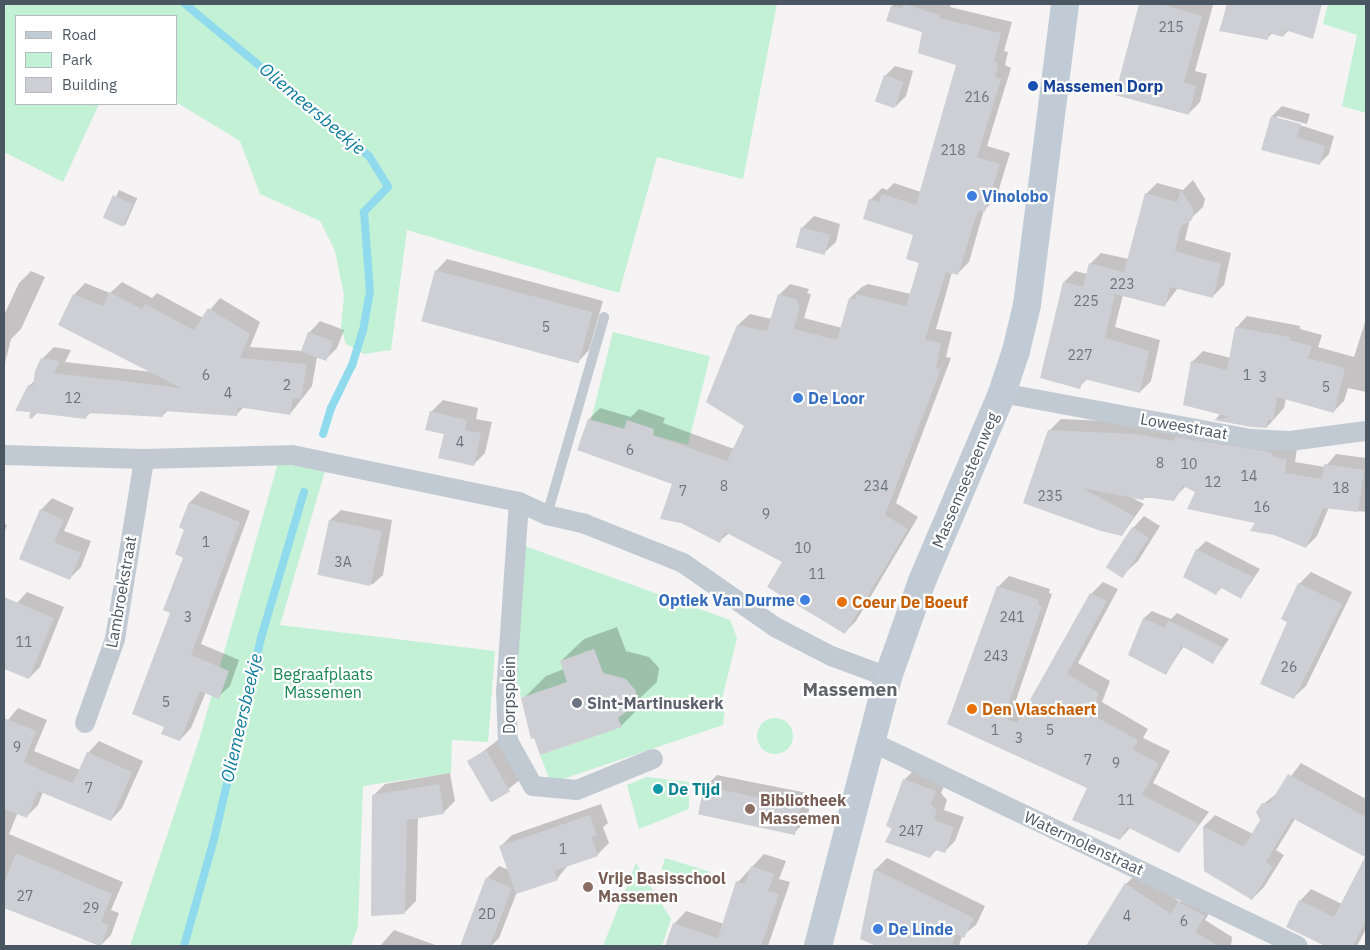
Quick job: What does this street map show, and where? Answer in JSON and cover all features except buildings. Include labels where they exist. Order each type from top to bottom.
[{"type":"main road","name":"Massemsesteenweg","points":[[818,946],[888,677],[922,581],[1002,393],[1027,305],[1065,4]]},
{"type":"street","name":"Loweestraat","points":[[1002,393],[1251,439],[1290,441],[1366,430]]},
{"type":"street","points":[[4,455],[144,459],[292,455],[519,502],[547,515],[585,524],[684,563],[775,627],[831,656],[888,677]]},
{"type":"street","name":"Lambroekstraat","points":[[85,722],[116,639],[144,459]]},
{"type":"street","name":"Dorpsplein","points":[[519,502],[506,692],[508,742],[533,786],[577,790],[653,759]]},
{"type":"street","name":"Watermolenstraat","points":[[870,741],[1297,946]]},
{"type":"lane","points":[[547,515],[604,317]]},
{"type":"green space","points":[[4,4],[777,4],[743,179],[657,157],[619,293],[407,230],[391,350],[364,354],[346,344],[341,327],[344,295],[335,251],[320,221],[260,194],[240,141],[178,103],[178,15],[15,15],[15,105],[99,105],[63,182],[4,152]]},
{"type":"green space","points":[[1328,4],[1366,4],[1366,113],[1342,106],[1357,35],[1323,24]]},
{"type":"green space","points":[[613,332],[710,356],[688,444],[591,420]]},
{"type":"green space","name":"Begraafplaats Massemen","points":[[278,463],[325,471],[280,625],[495,651],[488,742],[452,740],[451,773],[363,786],[358,926],[351,946],[130,946],[199,740]]},
{"type":"green space","points":[[522,545],[730,620],[737,638],[720,707],[725,709],[723,725],[551,783],[540,755],[621,727],[616,713],[629,710],[636,697],[630,684],[608,685],[594,649],[584,652],[568,682],[521,698],[512,658]]},
{"type":"green space","points":[[775,718],[782,719],[788,723],[792,729],[792,743],[788,749],[782,753],[775,754],[768,753],[762,749],[758,743],[757,736],[758,729],[762,723],[768,719]]},
{"type":"green space","points":[[647,777],[689,782],[689,809],[639,829],[627,785]]},
{"type":"green space","points":[[665,858],[710,872],[706,883],[661,869]]},
{"type":"green space","points":[[636,863],[671,919],[662,946],[603,946]]},
{"type":"waterway","name":"Oliemeersbeekje","points":[[185,4],[369,156],[388,187],[364,212],[370,291],[363,330],[352,365],[331,408],[323,434]]},
{"type":"waterway","name":"Oliemeersbeekje","points":[[184,946],[214,839],[261,638],[304,492]]},
{"type":"place","name":"Massemen Dorp","points":[[1033,86]]},
{"type":"place","name":"Vinolobo","points":[[972,196]]},
{"type":"place","name":"De Loor","points":[[798,398]]},
{"type":"place","name":"Optiek Van Durme","points":[[805,600]]},
{"type":"place","name":"Coeur De Boeuf","points":[[842,602]]},
{"type":"place","name":"Sint-Martinuskerk","points":[[577,703]]},
{"type":"place","name":"Den Vlaschaert","points":[[972,709]]},
{"type":"place","name":"De Tijd","points":[[658,789]]},
{"type":"place","name":"Bibliotheek Massemen","points":[[750,809]]},
{"type":"place","name":"Vrije Basisschool Massemen","points":[[588,887]]},
{"type":"place","name":"De Linde","points":[[878,929]]},
{"type":"district","name":"Massemen","points":[[850,690]]}]
